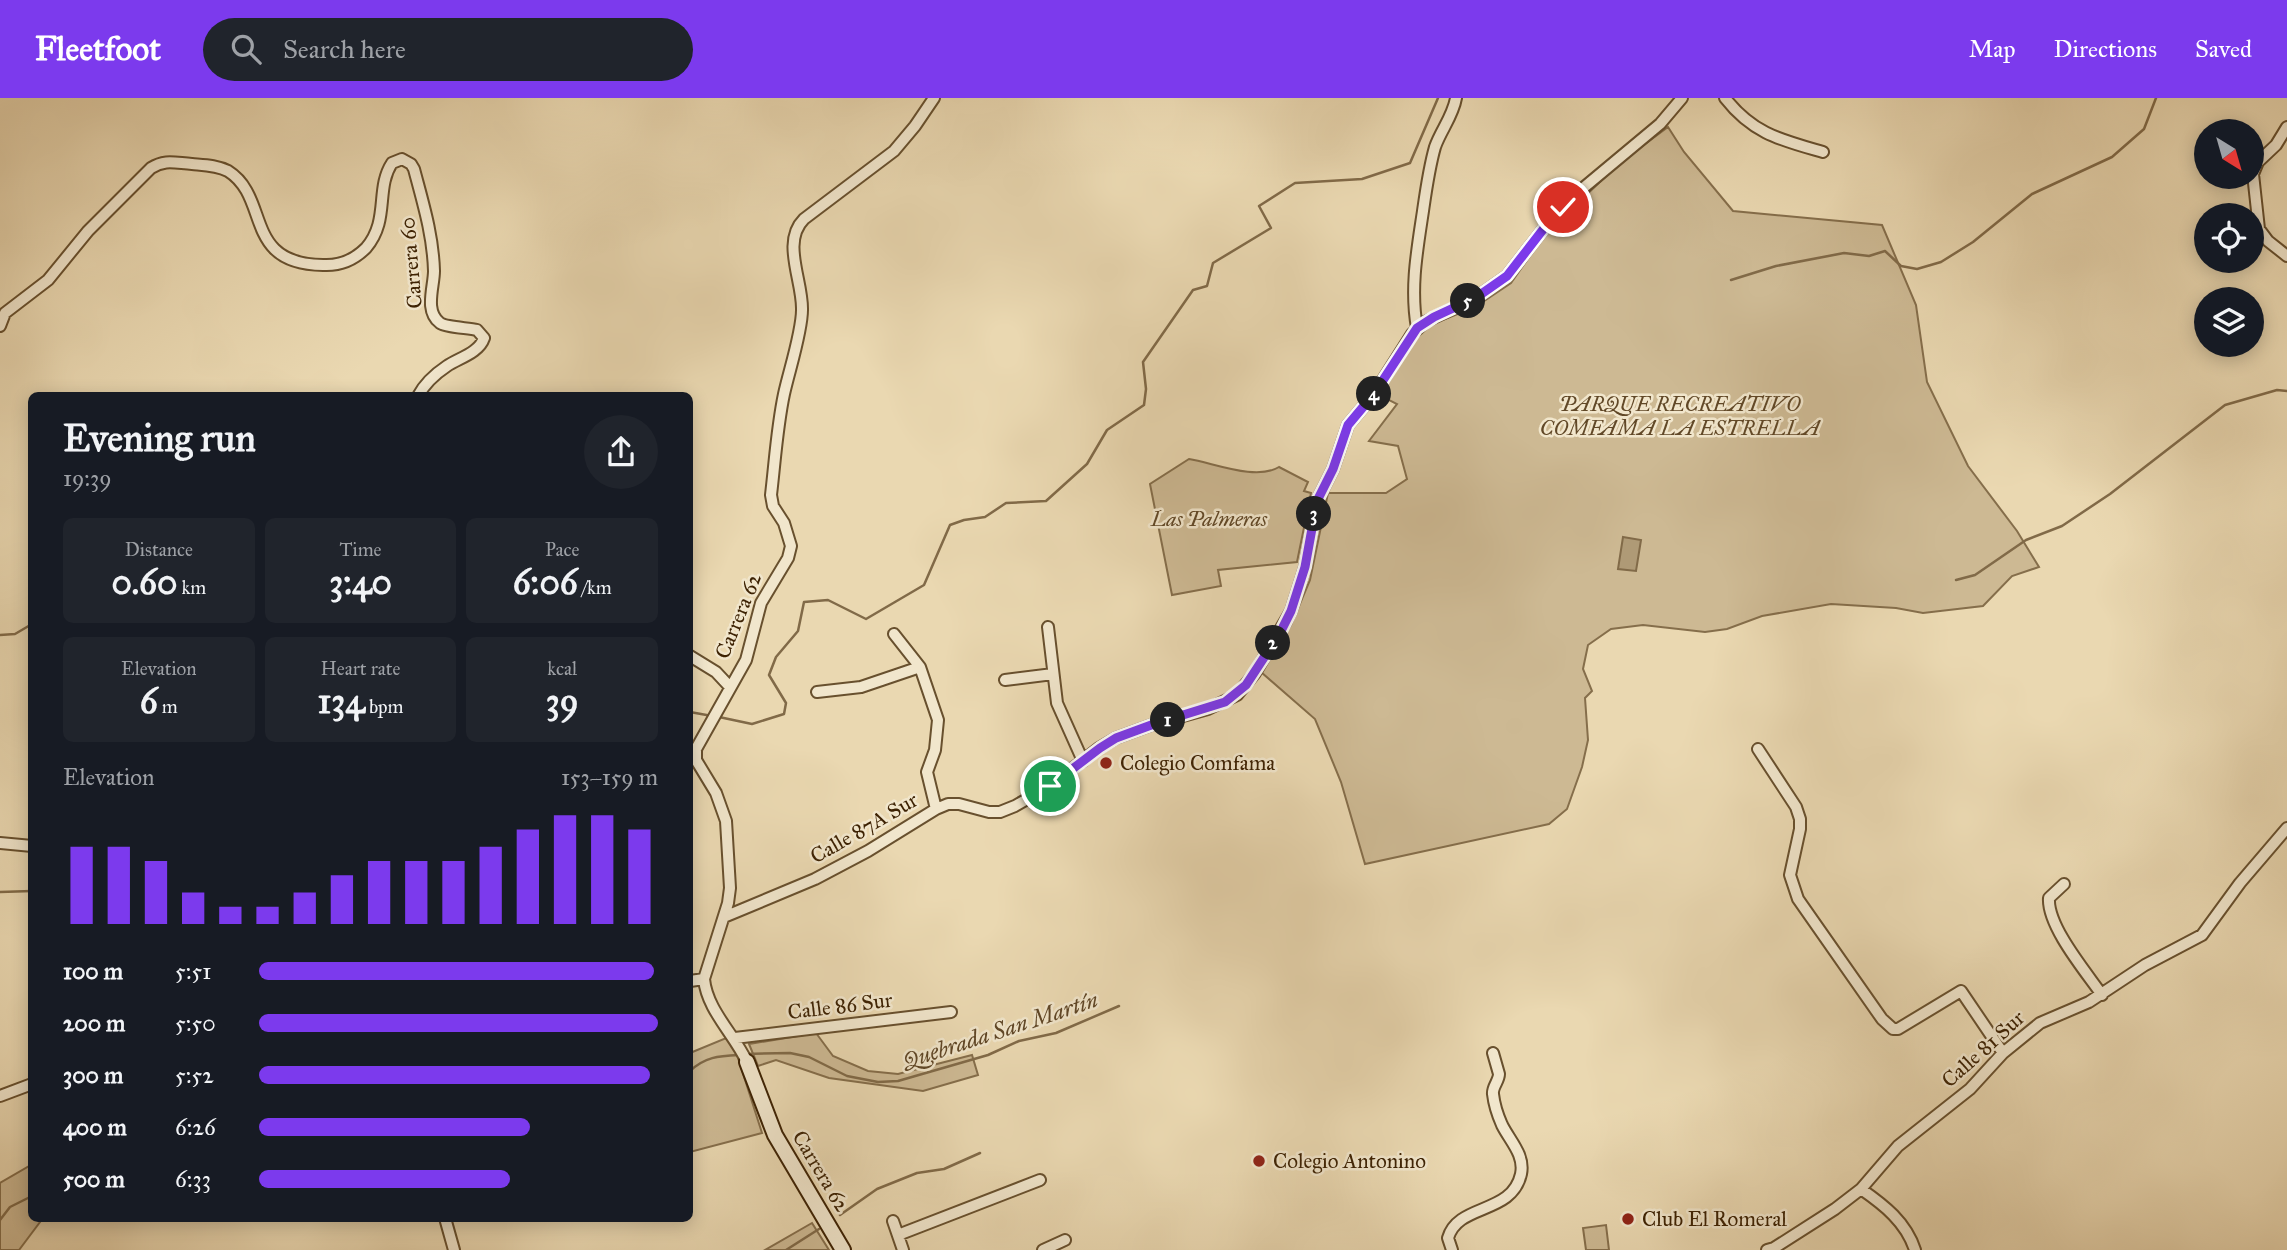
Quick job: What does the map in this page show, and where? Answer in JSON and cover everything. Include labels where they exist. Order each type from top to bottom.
[{"type":"street","name":"Carrera 62","points":[[843,1250],[775,1135],[744,1055],[711,1004],[704,979],[724,917],[730,888],[726,821],[716,793],[696,760],[696,749],[746,660],[761,603],[788,558],[791,546],[785,523],[773,506],[771,495],[781,407],[802,316],[794,231],[804,219],[894,152],[934,98]]},
{"type":"street","points":[[1417,328],[1413,306],[1413,277],[1426,192],[1436,145],[1456,98]]},
{"type":"street","name":"Calle 87A Sur","points":[[724,917],[815,879],[948,804],[1000,812],[1031,798],[1116,738],[1225,702],[1246,685],[1291,611],[1305,567],[1317,501],[1333,469],[1348,425],[1374,394],[1417,328],[1477,297],[1507,276],[1545,227],[1582,189],[1669,116],[1682,98]]},
{"type":"street","points":[[1725,98],[1738,114],[1758,131],[1823,152]]},
{"type":"street","points":[[2287,127],[2276,145],[2258,162],[2253,174],[2259,229],[2268,241],[2287,256]]},
{"type":"street","name":"Carrera 60","points":[[0,326],[5,313],[48,280],[88,231],[160,162],[216,166],[229,172],[244,190],[263,234],[273,248],[304,263],[338,265],[356,257],[374,236],[384,201],[385,177],[392,163],[402,159],[414,169],[425,206],[433,252],[434,273],[430,306],[435,317],[441,324],[477,330],[484,338],[479,347],[445,367],[421,392]]},
{"type":"street","points":[[1048,627],[1061,715],[1083,761]]},
{"type":"street","points":[[894,634],[920,667],[937,720],[935,750],[927,772],[936,809]]},
{"type":"street","points":[[693,658],[716,672],[730,687]]},
{"type":"street","points":[[817,692],[861,687],[920,667]]},
{"type":"street","points":[[1005,680],[1053,674]]},
{"type":"street","points":[[1758,749],[1796,807],[1800,818],[1790,875],[1795,892],[1811,920],[1882,1019],[1894,1029],[1898,1029],[1961,991],[2003,1053]]},
{"type":"street","name":"Calle 81 Sur","points":[[1772,1249],[1861,1189],[1898,1146],[1970,1089],[1986,1075],[2003,1053],[2040,1023],[2102,995],[2145,965],[2202,935],[2240,883],[2287,828]]},
{"type":"street","points":[[0,843],[28,846]]},
{"type":"street","points":[[2064,884],[2049,898],[2049,908],[2067,943],[2102,995]]},
{"type":"street","points":[[693,981],[704,979]]},
{"type":"street","name":"Calle 86 Sur","points":[[734,1038],[951,1012]]},
{"type":"street","points":[[1452,1250],[1448,1238],[1455,1225],[1466,1216],[1508,1197],[1517,1187],[1522,1172],[1520,1158],[1502,1124],[1492,1092],[1499,1079],[1493,1054]]},
{"type":"street","points":[[0,1096],[28,1086]]},
{"type":"street","points":[[898,1236],[1040,1180]]},
{"type":"street","points":[[1861,1189],[1889,1209],[1903,1226],[1915,1250]]},
{"type":"street","points":[[893,1221],[903,1250]]},
{"type":"street","points":[[445,1222],[454,1250]]},
{"type":"street","points":[[1042,1250],[1065,1240]]},
{"type":"green space","name":"PARQUE RECREATIVO COMFAMA LA ESTRELLA","points":[[1668,127],[1684,152],[1733,211],[1882,225],[1916,305],[1927,382],[1968,466],[2017,531],[2039,567],[2012,576],[1983,606],[1923,613],[1896,608],[1831,604],[1762,616],[1727,629],[1705,632],[1643,625],[1611,629],[1588,645],[1583,669],[1592,691],[1585,698],[1588,740],[1582,767],[1567,809],[1549,824],[1365,864],[1341,782],[1315,719],[1261,672],[1291,625],[1310,580],[1328,493],[1386,493],[1407,479],[1398,446],[1369,441],[1397,404],[1377,394],[1425,327],[1475,307],[1511,283],[1546,233],[1621,162]]},
{"type":"green space","name":"Las Palmeras","points":[[1189,459],[1247,472],[1270,471],[1279,467],[1308,482],[1304,491],[1311,493],[1297,562],[1218,570],[1221,586],[1172,595],[1150,484]]},
{"type":"green space","points":[[816,1033],[833,1056],[868,1071],[898,1074],[972,1055],[978,1075],[923,1091],[829,1078],[776,1060],[758,1066],[749,1044]]},
{"type":"green space","points":[[731,1036],[762,1133],[693,1151],[693,1052]]},
{"type":"green space","points":[[28,1167],[28,1222],[40,1222],[19,1250],[0,1250],[0,1183]]},
{"type":"green space","points":[[812,1223],[829,1250],[765,1250]]},
{"type":"green space","points":[[1606,1225],[1609,1250],[1586,1250],[1583,1228]]},
{"type":"shaded area","points":[[1623,537],[1641,540],[1636,571],[1618,569]]},
{"type":"waterway","points":[[719,717],[752,724],[784,714],[786,703],[769,675],[776,657],[798,631],[804,602],[828,600],[866,619],[924,585],[950,525],[985,517],[1006,503],[1046,501],[1087,464],[1107,430],[1144,405],[1146,389],[1143,362],[1193,290],[1207,286],[1213,263],[1271,228],[1259,206],[1295,183],[1362,179],[1410,163],[1438,98]]},
{"type":"waterway","points":[[1731,280],[1776,266],[1844,253],[1869,256],[1885,251],[1901,266],[1917,269],[1941,262],[1973,242],[2032,194],[2112,157],[2144,129],[2156,98]]},
{"type":"waterway","points":[[1956,580],[1975,575],[2026,540],[2062,526],[2110,494],[2225,405],[2277,390],[2287,391]]},
{"type":"waterway","points":[[0,635],[15,634],[28,626]]},
{"type":"waterway","points":[[693,713],[712,716]]},
{"type":"waterway","points":[[0,892],[28,891]]},
{"type":"waterway","name":"Quebrada San Martín","points":[[745,1054],[790,1053],[809,1057],[847,1076],[878,1082],[898,1081],[988,1055],[1019,1041],[1056,1033],[1119,1006]]},
{"type":"waterway","name":"Quebrada San Martín","points":[[693,1069],[712,1058],[739,1055]]},
{"type":"waterway","points":[[840,1215],[877,1189],[917,1173],[944,1169],[980,1153]]},
{"type":"waterway","name":"Quebrada San Martín","points":[[0,1220],[10,1207],[28,1198]]},
{"type":"waterway","points":[[786,1250],[819,1229]]},
{"type":"place","name":"Colegio Comfama","points":[[1106,763]]},
{"type":"place","name":"Colegio Antonino","points":[[1259,1161]]},
{"type":"place","name":"Club El Romeral","points":[[1628,1219]]},
{"type":"route","points":[[1050,786],[1116,738],[1208,709],[1237,695],[1246,685],[1291,611],[1305,567],[1317,501],[1354,415],[1374,394],[1417,328],[1494,287],[1520,262],[1563,207]]}]
